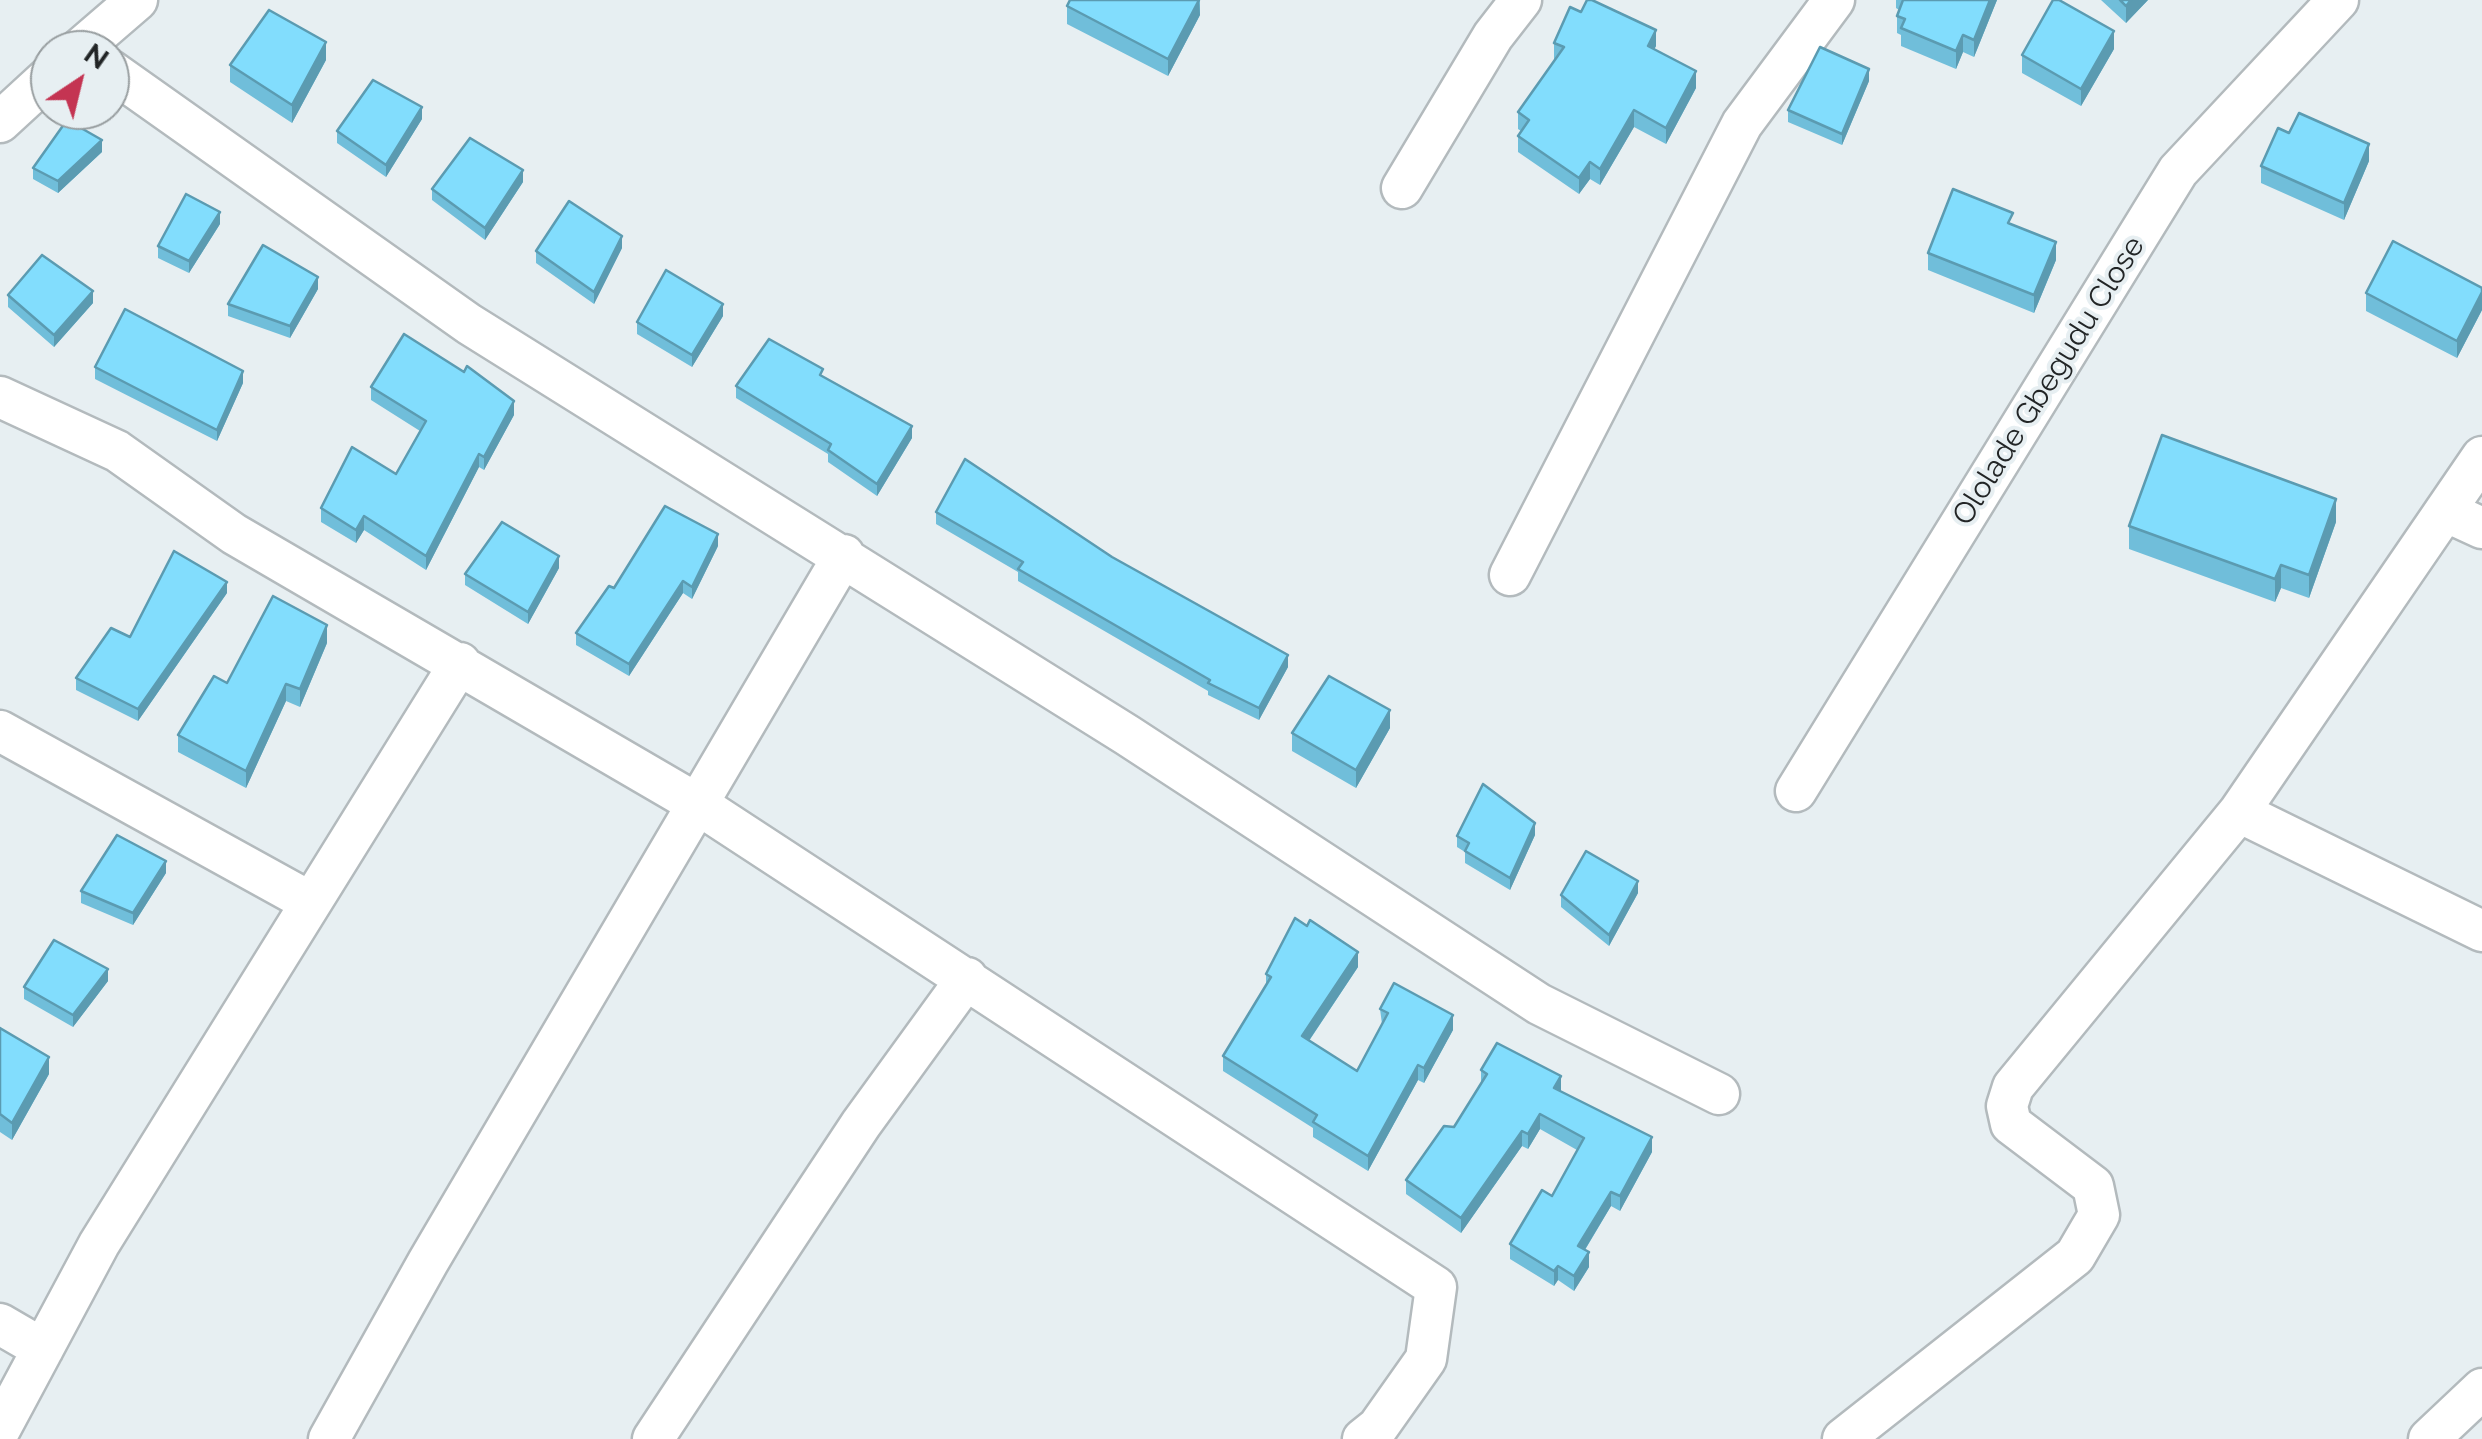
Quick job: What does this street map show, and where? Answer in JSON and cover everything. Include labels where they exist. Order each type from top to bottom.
[{"type":"street","points":[[103,30],[137,0]]},
{"type":"street","points":[[1402,188],[1493,36],[1521,0]]},
{"type":"street","points":[[1510,575],[1742,124],[1834,0]]},
{"type":"street","name":"Ololade Gbegudu Close","points":[[1796,791],[2178,172],[2338,0]]},
{"type":"street","points":[[130,84],[470,324],[844,556],[1540,1004],[1719,1094]]},
{"type":"street","points":[[0,122],[30,94]]},
{"type":"street","points":[[0,397],[117,451],[234,534],[699,805],[1436,1287],[1426,1359],[1378,1427],[1363,1439]]},
{"type":"street","points":[[1842,1439],[2075,1256],[2099,1215],[2093,1186],[2011,1124],[2007,1106],[2013,1086],[2240,812],[2482,457]]},
{"type":"street","points":[[2445,511],[2482,528]]},
{"type":"street","points":[[329,1439],[428,1262],[844,556]]},
{"type":"street","points":[[0,1429],[99,1244],[460,663]]},
{"type":"street","points":[[0,731],[310,902]]},
{"type":"street","points":[[2240,812],[2482,931]]},
{"type":"street","points":[[654,1439],[861,1124],[967,978]]},
{"type":"street","points":[[0,1324],[42,1350]]},
{"type":"street","points":[[2429,1439],[2482,1389]]},
{"type":"building","points":[[1070,0],[1199,0],[1168,59],[1067,6]]},
{"type":"building","points":[[1587,0],[1656,30],[1648,46],[1696,71],[1666,128],[1634,110],[1600,169],[1590,162],[1579,178],[1518,136],[1529,120],[1518,112],[1564,47],[1554,43],[1570,7],[1581,12]]},
{"type":"building","points":[[1903,0],[1990,0],[1974,40],[1963,35],[1956,51],[1901,28],[1905,19],[1897,16]]},
{"type":"building","points":[[2053,0],[2114,31],[2081,89],[2022,55]]},
{"type":"building","points":[[269,10],[326,42],[292,105],[230,65]]},
{"type":"building","points":[[1820,47],[1869,69],[1842,134],[1788,110]]},
{"type":"building","points":[[373,80],[422,107],[386,165],[337,131]]},
{"type":"building","points":[[2299,113],[2369,144],[2344,203],[2261,166],[2278,128],[2289,133]]},
{"type":"building","points":[[60,130],[84,130],[102,140],[58,181],[33,168]]},
{"type":"building","points":[[470,138],[523,170],[485,228],[432,189]]},
{"type":"building","points":[[1953,189],[2013,213],[2008,223],[2056,242],[2034,295],[1928,253]]},
{"type":"building","points":[[186,194],[220,212],[189,261],[158,246]]},
{"type":"building","points":[[569,201],[622,236],[594,292],[536,251]]},
{"type":"building","points":[[2393,241],[2482,288],[2457,341],[2366,293]]},
{"type":"building","points":[[263,245],[318,277],[290,326],[228,304]]},
{"type":"building","points":[[42,255],[93,291],[54,335],[8,295]]},
{"type":"building","points":[[666,270],[723,304],[692,355],[637,322]]},
{"type":"building","points":[[125,309],[243,371],[217,430],[95,367]]},
{"type":"building","points":[[404,334],[464,372],[467,366],[514,401],[484,457],[479,454],[426,556],[364,516],[356,530],[321,508],[352,447],[396,474],[426,421],[371,387]]},
{"type":"building","points":[[769,339],[823,369],[820,375],[912,426],[877,484],[828,450],[831,444],[736,386]]},
{"type":"building","points":[[2162,435],[2336,499],[2309,575],[2281,565],[2275,579],[2129,526]]},
{"type":"building","points":[[965,459],[1112,557],[1288,655],[1259,708],[1208,683],[1210,680],[1018,569],[1023,562],[936,512]]},
{"type":"building","points":[[665,506],[718,534],[692,587],[683,581],[629,664],[576,633],[609,586],[614,588]]},
{"type":"building","points":[[502,522],[559,556],[528,612],[465,574]]},
{"type":"building","points":[[174,551],[227,582],[138,709],[76,678],[111,628],[130,637]]},
{"type":"building","points":[[273,596],[327,625],[300,689],[286,684],[246,771],[178,735],[214,676],[227,683]]},
{"type":"building","points":[[1329,676],[1390,710],[1356,770],[1292,733]]},
{"type":"building","points":[[1483,784],[1535,823],[1510,878],[1465,851],[1469,843],[1457,836]]},
{"type":"building","points":[[117,835],[166,861],[133,913],[81,891]]},
{"type":"building","points":[[1586,851],[1638,881],[1609,935],[1561,895]]},
{"type":"building","points":[[1295,918],[1307,926],[1310,920],[1358,952],[1302,1036],[1357,1071],[1388,1013],[1380,1009],[1394,983],[1453,1015],[1424,1068],[1418,1065],[1368,1156],[1313,1122],[1317,1115],[1223,1056],[1271,977],[1266,974]]},
{"type":"building","points":[[54,940],[108,969],[73,1015],[24,987]]},
{"type":"building","points":[[0,1028],[49,1057],[12,1123],[0,1114]]},
{"type":"building","points":[[1497,1043],[1561,1076],[1554,1088],[1652,1137],[1620,1196],[1611,1192],[1578,1246],[1589,1252],[1574,1276],[1558,1266],[1554,1271],[1510,1244],[1542,1190],[1552,1196],[1584,1138],[1540,1114],[1528,1134],[1522,1131],[1461,1218],[1406,1180],[1444,1126],[1454,1127],[1487,1074],[1481,1070]]}]
